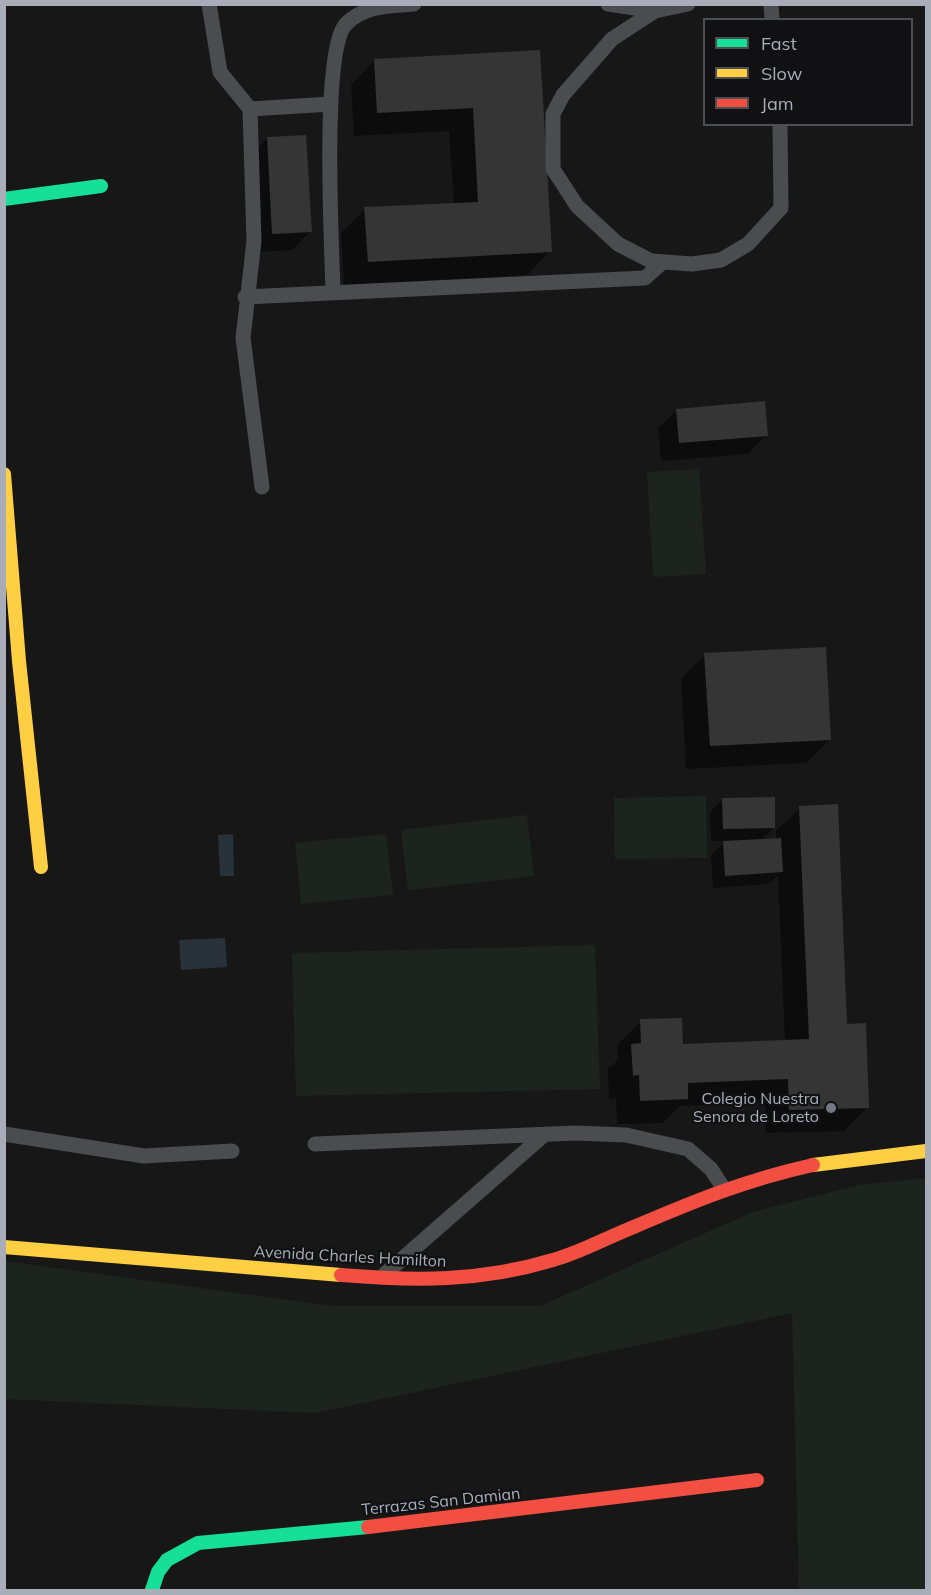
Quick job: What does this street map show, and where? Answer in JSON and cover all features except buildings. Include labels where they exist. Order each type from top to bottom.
[{"type":"street","points":[[4,199],[101,186]]},
{"type":"street","points":[[4,474],[19,661],[41,867]]},
{"type":"street","name":"Avenida Charles Hamilton","points":[[4,1247],[381,1278],[447,1280],[521,1269],[585,1249],[724,1189],[762,1176],[814,1165],[927,1151]]},
{"type":"street","name":"Terrazas San Damian","points":[[152,1590],[155,1573],[171,1556],[198,1543],[423,1522],[757,1480]]},
{"type":"lane","points":[[209,4],[220,72],[250,109],[254,241],[245,297],[243,338],[262,487]]},
{"type":"lane","points":[[333,292],[331,104],[336,48],[345,25],[372,7],[414,4]]},
{"type":"lane","points":[[608,4],[655,11],[688,4]]},
{"type":"lane","points":[[655,11],[612,39],[563,95],[553,114],[553,169],[578,206],[618,244],[651,261],[692,264],[721,260],[748,244],[781,208],[780,126]]},
{"type":"lane","points":[[250,109],[331,104]]},
{"type":"lane","points":[[245,297],[645,278],[663,262]]},
{"type":"lane","points":[[4,1134],[144,1156],[232,1151]]},
{"type":"lane","points":[[315,1144],[545,1134],[626,1135],[688,1149],[711,1169],[724,1189]]},
{"type":"lane","points":[[381,1278],[545,1134]]},
{"type":"shaded area","points":[[699,469],[706,574],[653,577],[647,472]]},
{"type":"shaded area","points":[[706,796],[707,858],[615,859],[614,798]]},
{"type":"shaded area","points":[[527,815],[534,876],[408,890],[401,830]]},
{"type":"shaded area","points":[[233,834],[234,876],[220,876],[218,835]]},
{"type":"shaded area","points":[[386,834],[393,895],[301,904],[295,843]]},
{"type":"shaded area","points":[[225,938],[227,967],[181,970],[179,940]]},
{"type":"shaded area","points":[[595,945],[600,1089],[296,1096],[292,953]]},
{"type":"shaded area","points":[[926,1178],[926,1590],[799,1590],[792,1313],[315,1413],[5,1399],[5,1261],[332,1306],[540,1306],[753,1212],[860,1185]]},
{"type":"traffic: fast","points":[[4,199],[101,186]]},
{"type":"traffic: fast","points":[[152,1590],[158,1572],[167,1560],[198,1543],[368,1527]]},
{"type":"traffic: slow","points":[[4,474],[19,661],[41,867]]},
{"type":"traffic: slow","points":[[813,1165],[926,1151]]},
{"type":"traffic: slow","points":[[4,1247],[341,1275]]},
{"type":"traffic: jam","points":[[341,1275],[447,1278],[526,1267],[572,1254],[719,1193],[813,1165]]},
{"type":"traffic: jam","points":[[368,1527],[757,1480]]},
{"type":"place","name":"Colegio Nuestra Senora de Loreto","points":[[831,1108]]}]
